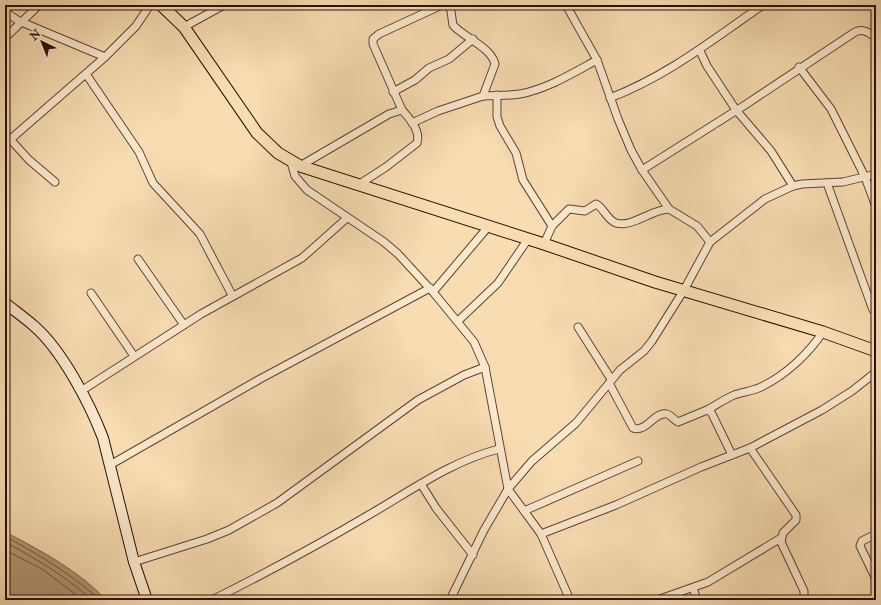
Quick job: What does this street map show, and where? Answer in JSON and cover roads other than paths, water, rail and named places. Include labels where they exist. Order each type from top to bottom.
[{"type":"main road","points":[[161,5],[184,27],[257,133],[268,145],[296,164],[544,244],[655,282],[823,332],[876,351]]},
{"type":"street","points":[[5,38],[39,5]]},
{"type":"street","points":[[55,182],[7,141],[105,57],[136,26],[150,5]]},
{"type":"street","points":[[184,27],[224,5]]},
{"type":"street","points":[[358,185],[400,157],[417,143],[418,134],[402,110],[393,92],[373,44],[373,39],[379,34],[442,5]]},
{"type":"street","points":[[450,5],[453,25],[473,39],[491,57],[495,64],[482,96]]},
{"type":"street","points":[[566,5],[597,60],[610,98],[631,150],[642,170],[669,209],[697,226],[710,242]]},
{"type":"street","points":[[610,98],[651,80],[700,51],[763,5]]},
{"type":"street","points":[[5,12],[22,22],[105,57]]},
{"type":"street","points":[[642,170],[736,110],[799,67],[860,29],[866,30],[876,38]]},
{"type":"street","points":[[393,92],[415,80],[430,68],[449,59],[473,39]]},
{"type":"street","points":[[700,51],[707,66],[736,110],[771,151],[793,186]]},
{"type":"street","points":[[412,123],[438,111],[482,96],[509,96],[529,92],[560,80],[597,60]]},
{"type":"street","points":[[799,67],[831,109],[865,177],[876,207]]},
{"type":"street","points":[[86,74],[139,152],[153,183],[200,234],[232,295]]},
{"type":"street","points":[[497,95],[497,117],[500,126],[516,153],[523,180],[552,226]]},
{"type":"street","points":[[402,110],[389,114],[296,164],[295,176],[307,190],[384,242],[431,290],[474,342],[485,367],[499,449],[508,489],[541,534],[570,600]]},
{"type":"street","points":[[450,600],[508,489],[532,461],[576,423],[610,381],[652,341],[684,290],[710,242],[765,199],[793,186],[802,184],[827,183],[876,174]]},
{"type":"street","points":[[827,183],[873,310]]},
{"type":"street","points":[[544,244],[552,226],[569,209],[585,211],[596,204],[611,220],[620,224],[631,222],[657,210],[669,209]]},
{"type":"street","points":[[81,391],[232,295],[302,258],[348,218]]},
{"type":"street","points":[[110,465],[254,383],[431,290],[488,227]]},
{"type":"street","points":[[458,321],[498,283],[528,239]]},
{"type":"street","points":[[138,259],[184,325]]},
{"type":"street","points":[[91,293],[134,356]]},
{"type":"street","points":[[5,304],[34,326],[44,337],[81,391],[98,422],[134,562],[147,600]]},
{"type":"street","points":[[578,327],[610,381],[633,428],[636,429],[641,428],[662,415],[668,414],[678,422],[707,410],[734,395],[755,389],[768,383],[801,359],[823,332]]},
{"type":"street","points":[[134,562],[208,539],[254,517],[277,503],[418,400],[464,375],[485,367]]},
{"type":"street","points":[[541,534],[616,505],[701,467],[750,448],[822,410],[852,391],[876,372]]},
{"type":"street","points":[[707,410],[711,412],[732,455]]},
{"type":"street","points":[[750,448],[796,515],[796,520],[783,533],[781,538],[782,546],[804,591],[804,600]]},
{"type":"street","points":[[212,600],[348,527],[421,484],[470,458],[499,449]]},
{"type":"street","points":[[524,510],[638,461]]},
{"type":"street","points":[[421,484],[436,508],[473,555]]},
{"type":"street","points":[[876,534],[862,541],[860,546],[876,578]]},
{"type":"street","points":[[657,600],[693,588],[718,577],[781,538]]},
{"type":"street","points":[[693,588],[697,600]]},
{"type":"water","points":[[5,535],[11,535],[62,564],[96,590],[106,600],[8,600],[5,598]]}]
